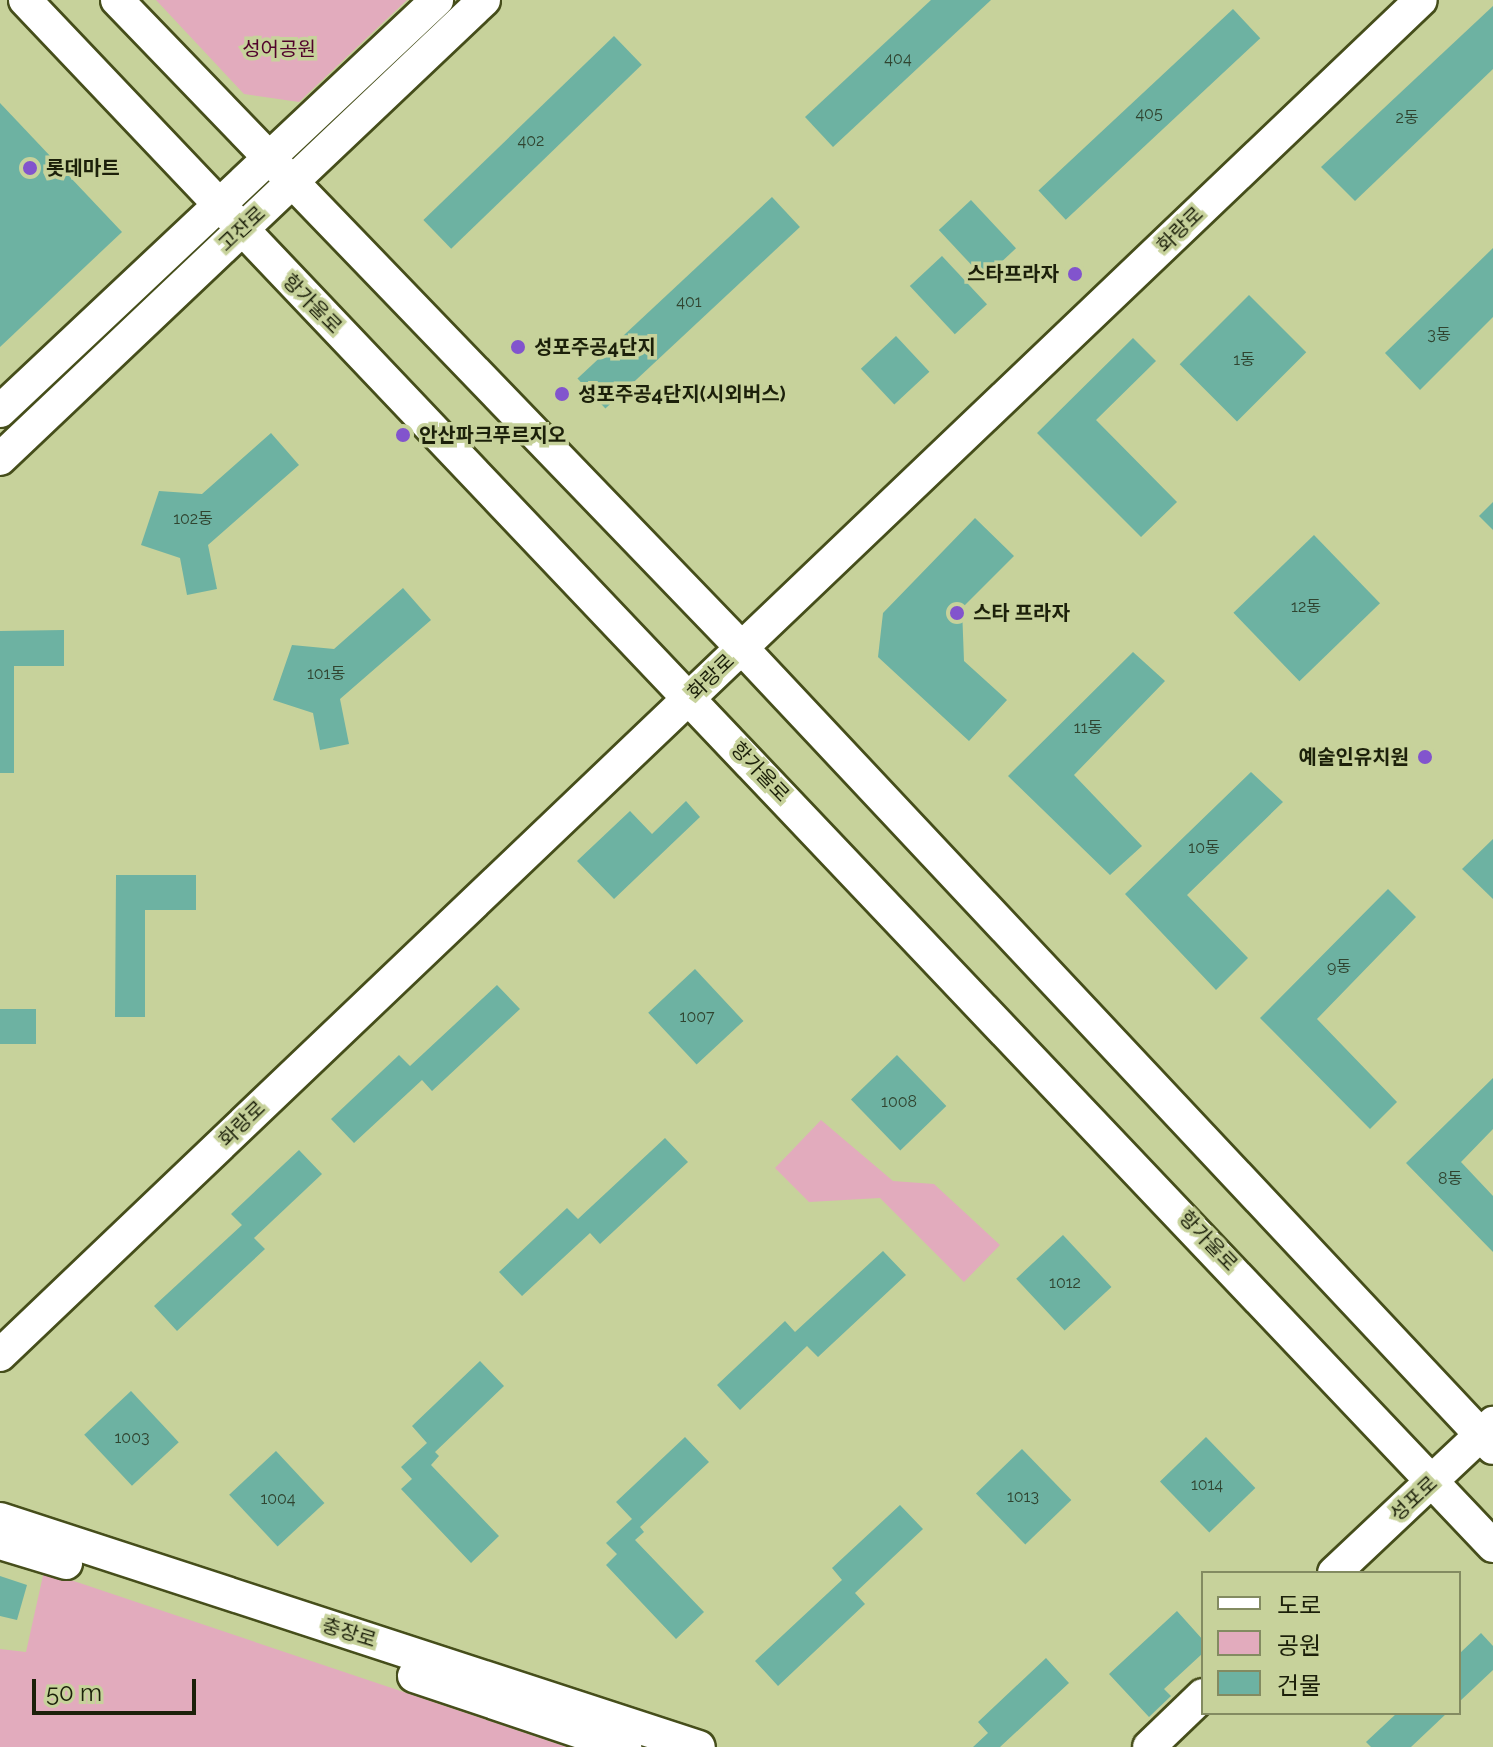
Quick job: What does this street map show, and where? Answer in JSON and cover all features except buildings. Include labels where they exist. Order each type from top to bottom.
[{"type":"street","name":"항가울로","points":[[25,0],[216,207],[690,697],[1435,1479],[1493,1546]]},
{"type":"street","points":[[117,0],[742,648],[1489,1436]]},
{"type":"street","name":"고잔로","points":[[0,411],[437,0]]},
{"type":"street","name":"고잔로","points":[[0,459],[484,0]]},
{"type":"street","name":"화랑로","points":[[0,1355],[1421,0]]},
{"type":"street","name":"성포로","points":[[1336,1571],[1435,1479],[1489,1436]]},
{"type":"street","name":"충장로","points":[[0,1519],[699,1747]]},
{"type":"street","name":"충장로","points":[[0,1543],[625,1747]]},
{"type":"street","points":[[1149,1747],[1201,1697]]},
{"type":"green space","name":"성어공원","points":[[156,0],[407,0],[299,102],[244,94]]},
{"type":"green space","points":[[821,1120],[893,1181],[934,1184],[1000,1245],[964,1282],[880,1198],[809,1202],[775,1168]]},
{"type":"green space","points":[[44,1571],[567,1747],[0,1747],[0,1649],[26,1652]]},
{"type":"place","name":"롯데마트","points":[[30,168]]},
{"type":"place","name":"스타프라자","points":[[1075,274]]},
{"type":"place","name":"성포주공4단지","points":[[518,347]]},
{"type":"place","name":"성포주공4단지(시외버스)","points":[[562,394]]},
{"type":"place","name":"안산파크푸르지오","points":[[403,435]]},
{"type":"place","name":"스타 프라자","points":[[957,613]]},
{"type":"place","name":"예술인유치원","points":[[1425,757]]}]
